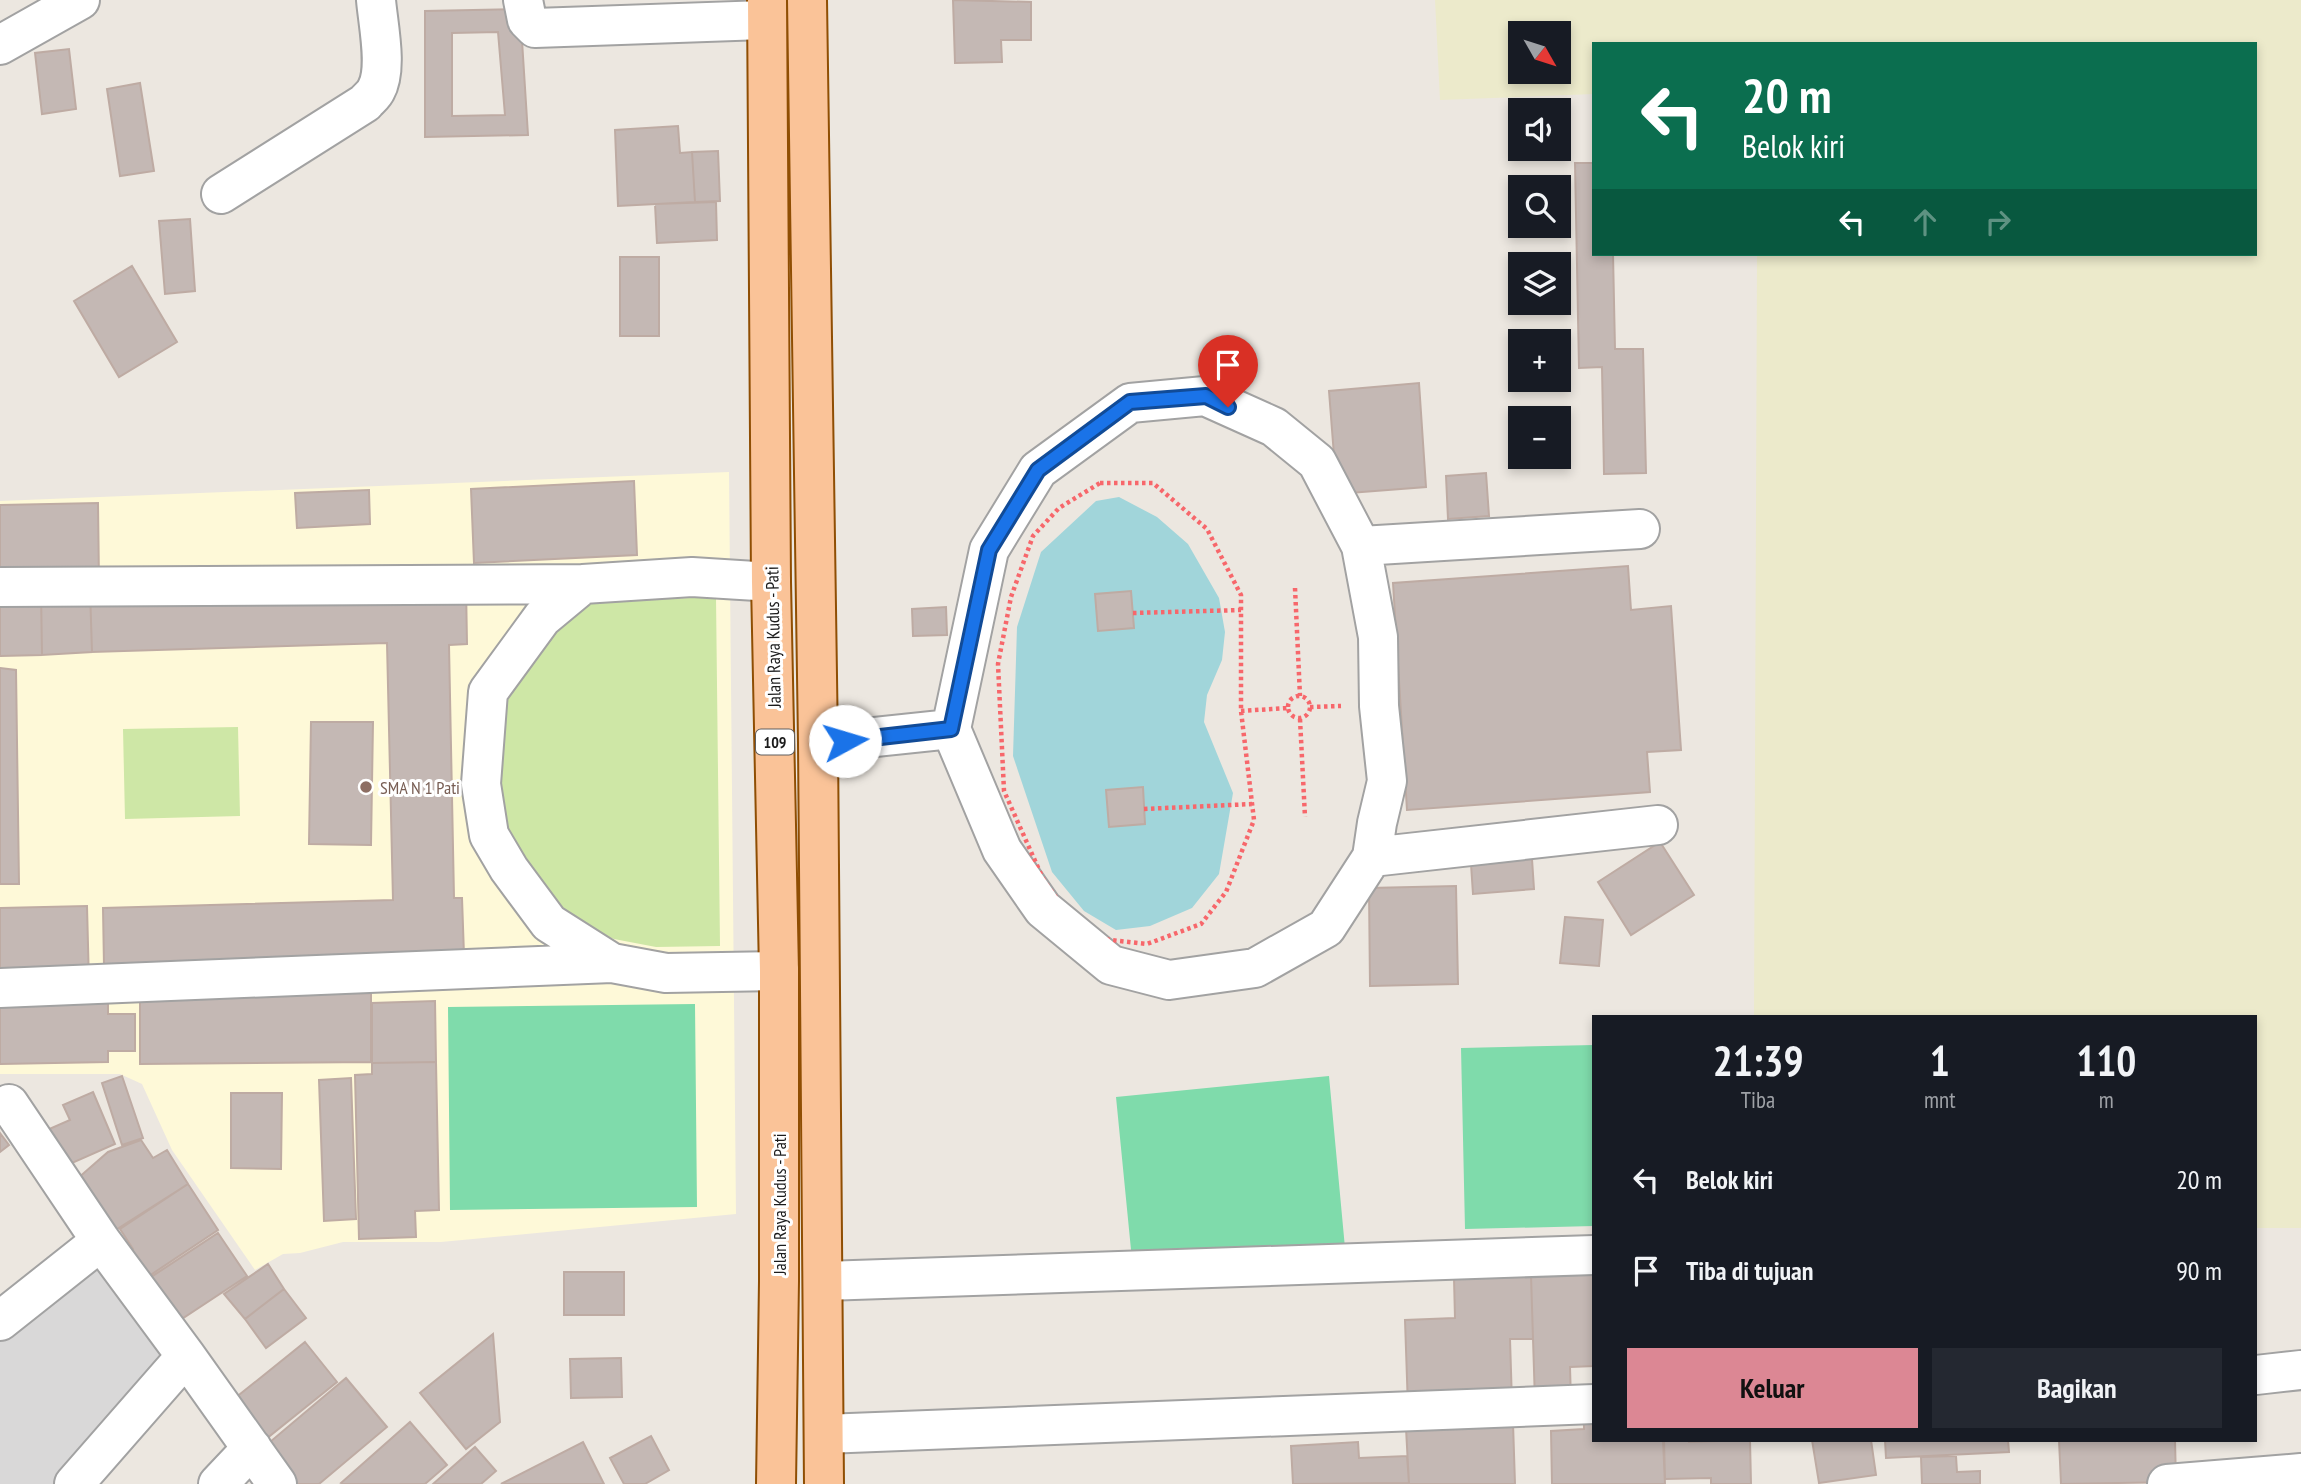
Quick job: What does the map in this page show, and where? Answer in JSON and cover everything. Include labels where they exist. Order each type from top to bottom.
[{"type":"main road","name":"109","points":[[807,0],[818,743],[824,1484]]},
{"type":"main road","name":"Jalan Raya Kudus - Pati","points":[[767,10],[772,582],[779,971],[776,1484]]},
{"type":"street","points":[[0,45],[80,0]]},
{"type":"street","points":[[221,194],[365,103],[376,91],[381,76],[381,58],[376,0]]},
{"type":"street","points":[[523,0],[527,20],[536,27],[617,12],[767,10]]},
{"type":"street","points":[[1206,396],[1274,427],[1317,462],[1362,546],[1378,637],[1379,706],[1387,780],[1372,857],[1326,928],[1255,968],[1169,980],[1111,965],[1042,909],[1002,850],[951,729],[989,550],[1038,470],[1130,402],[1206,396]]},
{"type":"street","points":[[1362,546],[1640,529]]},
{"type":"street","points":[[0,587],[583,584],[691,577],[772,582]]},
{"type":"street","points":[[583,584],[542,618],[488,692],[481,784],[489,835],[509,869],[549,923],[612,963]]},
{"type":"street","points":[[818,743],[951,729]]},
{"type":"street","points":[[1372,857],[1658,825]]},
{"type":"street","points":[[0,988],[612,963],[666,973],[779,971]]},
{"type":"street","points":[[9,1104],[101,1241],[277,1484]]},
{"type":"street","points":[[0,1321],[101,1241]]},
{"type":"street","points":[[824,1281],[1592,1255]]},
{"type":"street","points":[[74,1484],[186,1356]]},
{"type":"street","points":[[2257,1375],[2301,1370]]},
{"type":"street","points":[[824,1434],[1592,1404]]},
{"type":"street","points":[[218,1484],[252,1448]]},
{"type":"street","points":[[2167,1484],[2301,1473]]},
{"type":"path","points":[[1100,483],[1153,483],[1207,529],[1241,595],[1241,711],[1254,820],[1226,892],[1201,924],[1147,944],[1102,939],[1069,916],[1044,881],[1004,791],[998,664],[1012,597],[1033,536],[1059,508],[1100,483]]},
{"type":"path","points":[[1295,587],[1300,696]]},
{"type":"path","points":[[1133,613],[1241,610]]},
{"type":"path","points":[[1287,708],[1290,701],[1300,696]]},
{"type":"path","points":[[1287,708],[1293,718],[1300,719],[1309,714],[1311,707],[1307,700],[1300,696]]},
{"type":"path","points":[[1241,711],[1287,708]]},
{"type":"path","points":[[1300,719],[1305,817]]},
{"type":"path","points":[[1144,809],[1252,804]]},
{"type":"shaded area","points":[[1435,0],[2301,0],[2301,1228],[2257,1228],[2257,1015],[1754,1015],[1757,256],[2257,256],[2257,42],[1592,42],[1592,94],[1440,100]]},
{"type":"shaded area","name":"SMA N 1 Pati","points":[[729,472],[736,1214],[441,1242],[343,1242],[300,1253],[283,1254],[255,1270],[172,1150],[142,1084],[120,1074],[0,1074],[0,501]]},
{"type":"shaded area","points":[[101,1241],[186,1356],[74,1484],[0,1484],[0,1321]]},
{"type":"green space","points":[[716,597],[720,946],[656,947],[614,939],[561,918],[499,835],[499,706],[554,620],[591,602]]},
{"type":"green space","points":[[238,727],[240,816],[125,819],[123,729]]},
{"type":"green space","points":[[695,1004],[697,1207],[450,1210],[448,1007]]},
{"type":"green space","points":[[1592,1045],[1592,1226],[1465,1229],[1461,1048]]},
{"type":"green space","points":[[1329,1076],[1345,1248],[1133,1270],[1116,1097]]},
{"type":"water","points":[[1119,497],[1157,517],[1188,544],[1219,598],[1225,632],[1222,660],[1207,695],[1204,722],[1233,793],[1219,874],[1192,908],[1150,926],[1116,930],[1084,911],[1052,872],[1013,756],[1017,627],[1041,552],[1096,501]]},
{"type":"building","points":[[953,0],[1031,2],[1031,40],[1001,40],[1002,62],[955,63]]},
{"type":"building","points":[[520,9],[528,135],[425,137],[425,11]],"holes":[[[498,32],[505,115],[452,116],[452,33]]]},
{"type":"building","points":[[69,49],[76,109],[42,114],[35,53]]},
{"type":"building","points":[[140,83],[154,171],[120,176],[107,89]]},
{"type":"building","points":[[678,126],[680,153],[692,152],[695,202],[618,206],[615,130]]},
{"type":"building","points":[[718,151],[720,201],[695,202],[692,152]]},
{"type":"building","points":[[1575,163],[1592,163],[1592,256],[1613,256],[1615,349],[1643,349],[1646,473],[1604,474],[1602,367],[1579,368]]},
{"type":"building","points":[[716,202],[717,240],[657,243],[655,204]]},
{"type":"building","points":[[190,219],[195,291],[165,294],[159,221]]},
{"type":"building","points":[[620,257],[659,257],[659,336],[620,336]]},
{"type":"building","points":[[132,266],[177,342],[119,377],[74,301]]},
{"type":"building","points":[[1419,383],[1426,487],[1337,494],[1329,391]]},
{"type":"building","points":[[1486,473],[1489,516],[1448,519],[1446,476]]},
{"type":"building","points":[[634,481],[637,555],[474,563],[471,489]]},
{"type":"building","points":[[369,490],[370,524],[297,528],[295,493]]},
{"type":"building","points":[[98,503],[99,582],[0,584],[0,505]]},
{"type":"building","points":[[1628,566],[1631,610],[1671,606],[1681,750],[1647,752],[1650,792],[1407,810],[1393,583]]},
{"type":"building","points":[[466,586],[467,644],[449,645],[454,898],[462,898],[464,955],[104,966],[103,908],[393,900],[387,643],[92,652],[90,590]]},
{"type":"building","points":[[90,590],[92,652],[42,655],[41,591]]},
{"type":"building","points":[[41,591],[42,655],[0,656],[0,592]]},
{"type":"building","points":[[1131,591],[1134,628],[1098,631],[1095,594]]},
{"type":"building","points":[[946,607],[947,635],[913,636],[912,609]]},
{"type":"building","points":[[0,668],[16,670],[19,884],[0,884]]},
{"type":"building","points":[[311,722],[373,722],[371,845],[309,844]]},
{"type":"building","points":[[1143,787],[1145,824],[1109,827],[1106,790]]},
{"type":"building","points":[[1660,842],[1694,895],[1631,935],[1598,882]]},
{"type":"building","points":[[1532,859],[1534,889],[1473,894],[1471,864]]},
{"type":"building","points":[[1456,886],[1458,984],[1370,986],[1369,888]]},
{"type":"building","points":[[87,906],[89,983],[0,985],[0,908]]},
{"type":"building","points":[[1565,917],[1603,920],[1599,966],[1560,963]]},
{"type":"building","points":[[371,993],[371,1062],[140,1064],[140,996]]},
{"type":"building","points":[[108,996],[108,1014],[135,1014],[135,1051],[108,1051],[108,1062],[0,1064],[0,997]]},
{"type":"building","points":[[435,1001],[436,1062],[372,1063],[372,1003]]},
{"type":"building","points":[[436,1062],[439,1210],[415,1211],[416,1237],[359,1239],[355,1075],[372,1074],[372,1063]]},
{"type":"building","points":[[122,1076],[143,1138],[122,1145],[102,1083]]},
{"type":"building","points":[[351,1078],[356,1219],[324,1221],[319,1080]]},
{"type":"building","points":[[93,1092],[115,1144],[63,1167],[47,1130],[70,1120],[63,1105]]},
{"type":"building","points":[[231,1093],[282,1093],[281,1169],[231,1168]]},
{"type":"building","points":[[0,1133],[9,1145],[0,1152]]},
{"type":"building","points":[[141,1140],[153,1158],[167,1150],[188,1184],[114,1231],[69,1186],[108,1152]]},
{"type":"building","points":[[188,1184],[218,1230],[137,1284],[120,1258],[133,1249],[120,1229]]},
{"type":"building","points":[[218,1233],[247,1276],[168,1328],[139,1285]]},
{"type":"building","points":[[268,1264],[284,1289],[245,1319],[224,1294]]},
{"type":"building","points":[[564,1272],[624,1272],[624,1315],[564,1315]]},
{"type":"building","points":[[1592,1272],[1592,1366],[1570,1367],[1571,1401],[1535,1402],[1531,1275]]},
{"type":"building","points":[[1531,1275],[1533,1339],[1510,1339],[1512,1403],[1408,1408],[1405,1320],[1455,1318],[1454,1278]]},
{"type":"building","points":[[284,1289],[306,1318],[266,1348],[245,1319]]},
{"type":"building","points":[[493,1334],[500,1422],[466,1449],[420,1393]]},
{"type":"building","points":[[305,1342],[337,1382],[256,1447],[224,1407]]},
{"type":"building","points":[[621,1358],[622,1397],[571,1398],[570,1359]]},
{"type":"building","points":[[346,1378],[387,1427],[319,1484],[295,1484],[264,1447]]},
{"type":"building","points":[[1592,1421],[1592,1442],[1663,1442],[1665,1484],[1552,1484],[1551,1431],[1584,1429],[1584,1422]]},
{"type":"building","points":[[410,1422],[447,1465],[425,1484],[341,1483]]},
{"type":"building","points":[[1513,1423],[1515,1484],[1409,1484],[1406,1428]]},
{"type":"building","points":[[651,1436],[669,1470],[645,1484],[624,1484],[610,1458]]},
{"type":"building","points":[[583,1442],[604,1484],[501,1484]]},
{"type":"building","points":[[1358,1442],[1359,1458],[1407,1456],[1409,1483],[1293,1484],[1291,1446]]},
{"type":"building","points":[[1664,1442],[1750,1442],[1751,1484],[1711,1484],[1711,1478],[1665,1479]]},
{"type":"building","points":[[1812,1442],[1871,1442],[1876,1475],[1819,1483]]},
{"type":"building","points":[[1885,1442],[2008,1442],[2009,1452],[1886,1458]]},
{"type":"building","points":[[2059,1442],[2175,1442],[2176,1482],[2061,1484]]},
{"type":"building","points":[[475,1447],[496,1471],[481,1484],[433,1484]]},
{"type":"building","points":[[1956,1456],[1957,1472],[1980,1471],[1980,1484],[1922,1484],[1921,1457]]},
{"type":"place","name":"SMA N 1 Pati","points":[[366,787]]},
{"type":"route","points":[[845,741],[951,729],[989,550],[1038,470],[1130,402],[1206,396],[1228,407]]}]
